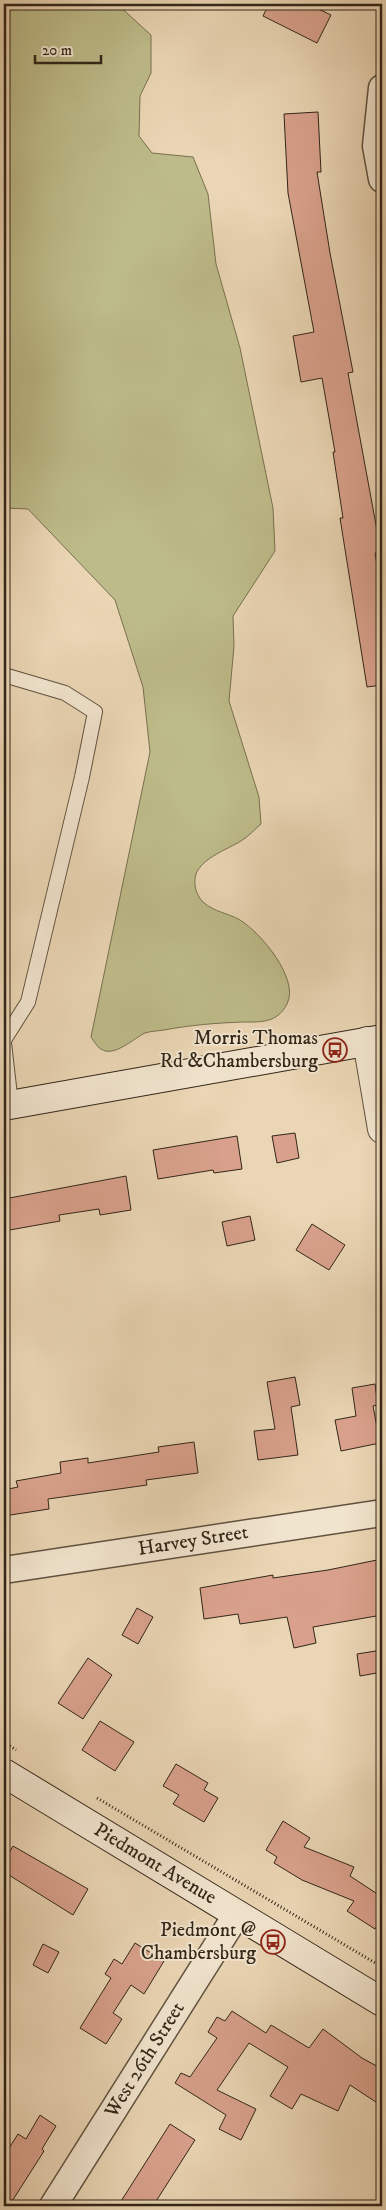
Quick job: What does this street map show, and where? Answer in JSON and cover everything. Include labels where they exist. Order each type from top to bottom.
[{"type":"main road","points":[[7,1105],[375,1040],[382,1129]]},
{"type":"main road","name":"Piedmont Avenue","points":[[12,1763],[237,1914],[382,2002]]},
{"type":"street","points":[[382,88],[376,146],[382,179]]},
{"type":"street","name":"Harvey Street","points":[[4,1570],[382,1513]]},
{"type":"street","name":"West 26th Street","points":[[53,2206],[237,1914]]},
{"type":"lane","points":[[4,675],[65,693],[95,712],[82,777],[28,1002],[4,1042],[7,1105]]},
{"type":"path","points":[[4,1742],[12,1763]]},
{"type":"path","points":[[96,1797],[382,1968]]},
{"type":"shaded area","points":[[4,4],[117,4],[151,35],[151,73],[140,96],[139,136],[152,153],[193,157],[208,194],[216,264],[240,348],[273,508],[275,551],[233,616],[234,646],[229,701],[259,797],[261,824],[244,839],[216,854],[204,863],[196,874],[195,885],[197,893],[203,902],[240,920],[267,945],[283,970],[290,994],[287,1004],[279,1015],[268,1020],[204,1024],[150,1032],[140,1035],[124,1046],[112,1051],[100,1048],[91,1037],[150,752],[143,687],[115,600],[28,509],[4,508]]},
{"type":"building","points":[[269,4],[308,4],[331,15],[317,43],[263,16]]},
{"type":"building","points":[[318,112],[321,172],[317,172],[330,253],[353,372],[348,373],[381,552],[375,553],[382,597],[382,685],[367,687],[340,518],[343,518],[333,452],[335,452],[322,378],[301,382],[293,336],[314,332],[288,193],[284,114]]},
{"type":"building","points":[[295,1133],[299,1158],[277,1163],[272,1136]]},
{"type":"building","points":[[237,1136],[242,1169],[214,1173],[213,1170],[158,1179],[153,1150]]},
{"type":"building","points":[[126,1176],[131,1210],[100,1215],[99,1209],[59,1215],[60,1221],[4,1231],[4,1199]]},
{"type":"building","points":[[250,1216],[255,1240],[227,1246],[222,1222]]},
{"type":"building","points":[[312,1224],[345,1245],[329,1270],[296,1250]]},
{"type":"building","points":[[295,1377],[300,1405],[291,1407],[298,1455],[258,1460],[254,1431],[275,1429],[267,1382]]},
{"type":"building","points":[[375,1384],[378,1405],[373,1406],[380,1443],[341,1451],[335,1420],[356,1416],[352,1388]]},
{"type":"building","points":[[194,1442],[198,1473],[146,1480],[147,1485],[48,1499],[49,1509],[4,1516],[4,1490],[18,1487],[16,1481],[61,1473],[60,1462],[88,1458],[88,1463],[159,1452],[158,1447]]},
{"type":"building","points":[[377,1560],[382,1586],[382,1615],[313,1627],[316,1643],[294,1648],[287,1617],[240,1624],[238,1614],[204,1619],[200,1588],[273,1575],[273,1578],[328,1570]]},
{"type":"building","points":[[137,1608],[153,1617],[138,1644],[122,1635]]},
{"type":"building","points":[[382,1650],[382,1672],[360,1676],[357,1654]]},
{"type":"building","points":[[88,1658],[112,1675],[83,1719],[58,1703]]},
{"type":"building","points":[[100,1721],[134,1742],[115,1771],[82,1750]]},
{"type":"building","points":[[176,1764],[208,1783],[204,1790],[218,1798],[204,1822],[173,1804],[179,1795],[163,1786]]},
{"type":"building","points":[[283,1821],[310,1838],[304,1847],[354,1867],[350,1876],[382,1897],[382,1918],[375,1929],[347,1911],[354,1901],[302,1880],[274,1863],[277,1857],[266,1850]]},
{"type":"building","points":[[13,1846],[88,1889],[73,1915],[4,1872],[4,1862]]},
{"type":"building","points":[[135,1943],[164,1961],[144,1994],[131,1985],[113,2013],[122,2019],[106,2044],[80,2028],[111,1978],[105,1974],[114,1959],[122,1964]]},
{"type":"building","points":[[43,1944],[59,1952],[48,1973],[33,1965]]},
{"type":"building","points":[[232,2011],[266,2033],[271,2025],[309,2048],[323,2029],[362,2058],[382,2069],[382,2106],[350,2085],[338,2111],[301,2094],[292,2109],[270,2096],[288,2067],[249,2043],[217,2090],[256,2109],[241,2140],[219,2129],[226,2115],[175,2083],[181,2073],[190,2077],[217,2038],[208,2032],[217,2017],[225,2021]]},
{"type":"building","points":[[40,2115],[56,2126],[42,2149],[44,2151],[9,2206],[4,2206],[4,2156],[18,2134],[26,2139]]},
{"type":"building","points":[[170,2124],[195,2140],[153,2206],[118,2206]]},
{"type":"place","name":"Morris Thomas Rd &Chambersburg","points":[[335,1050]]},
{"type":"place","name":"Piedmont @ Chambersburg","points":[[273,1942]]}]
